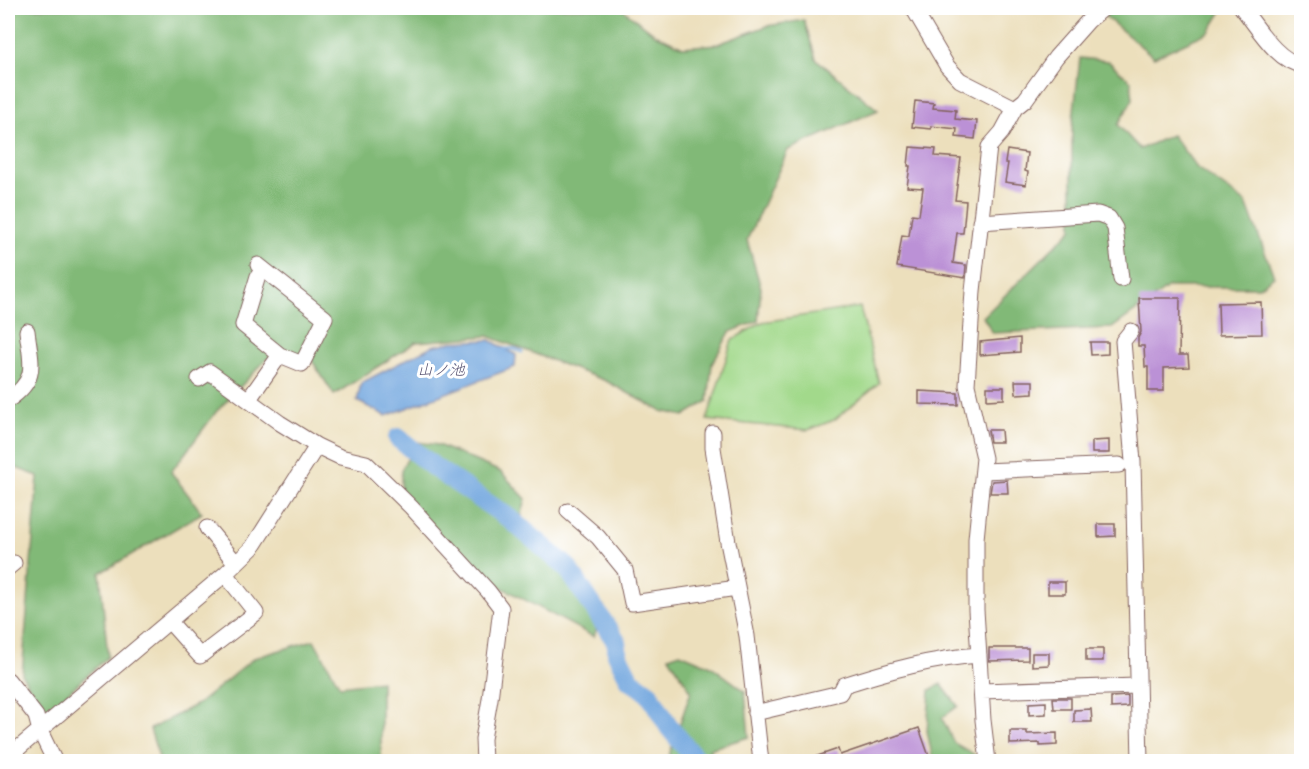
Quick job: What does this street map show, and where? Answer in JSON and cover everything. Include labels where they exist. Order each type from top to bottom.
[{"type":"street","points":[[913,8],[947,66],[960,80],[1015,108]]},
{"type":"street","points":[[988,762],[976,610],[976,539],[984,458],[967,385],[980,222],[989,147],[1002,132],[1015,108],[1025,100],[1056,57],[1088,21],[1104,8]]},
{"type":"street","points":[[1242,8],[1282,57],[1302,65]]},
{"type":"street","points":[[980,222],[1098,214],[1109,218],[1114,228],[1121,279]]},
{"type":"street","points":[[262,268],[325,318],[302,364],[280,355],[243,325],[262,268]]},
{"type":"street","points":[[8,400],[18,393],[29,380],[31,366],[27,331]]},
{"type":"street","points":[[1131,331],[1123,341],[1133,462],[1140,762]]},
{"type":"street","points":[[249,399],[280,355]]},
{"type":"street","points":[[199,379],[210,372],[280,423],[317,446],[340,457],[366,463],[488,591],[501,608],[483,740],[484,762]]},
{"type":"street","points":[[713,433],[713,448],[747,636],[761,762]]},
{"type":"street","points":[[8,757],[170,621],[252,548],[317,446]]},
{"type":"street","points":[[983,471],[1119,465]]},
{"type":"street","points":[[568,511],[598,537],[625,570],[632,603],[737,588]]},
{"type":"street","points":[[170,621],[200,656],[256,613],[207,528]]},
{"type":"street","points":[[755,713],[840,693],[844,685],[877,675],[921,664],[979,655]]},
{"type":"street","points":[[8,680],[36,716],[40,731],[55,762]]},
{"type":"street","points":[[982,691],[1137,686]]},
{"type":"green space","points":[[8,8],[621,8],[655,34],[683,47],[718,44],[767,26],[804,20],[816,59],[878,110],[788,150],[747,240],[761,288],[758,321],[730,332],[712,364],[708,401],[684,416],[661,411],[606,381],[488,336],[416,342],[334,395],[311,359],[267,359],[216,412],[171,472],[202,513],[100,573],[108,657],[45,713],[22,675],[38,476],[8,465]]},
{"type":"green space","points":[[1095,8],[1224,8],[1209,32],[1154,57]]},
{"type":"green space","points":[[1080,58],[1108,61],[1131,81],[1133,99],[1118,125],[1140,149],[1172,135],[1197,168],[1246,203],[1274,276],[1259,287],[1169,287],[1112,328],[993,333],[983,317],[1072,229],[1072,128]]},
{"type":"green space","points":[[860,307],[879,383],[834,420],[808,430],[707,420],[732,340],[762,322]]},
{"type":"green space","points":[[417,442],[438,445],[501,472],[526,499],[518,529],[604,606],[594,637],[484,578],[401,505],[401,470]]},
{"type":"green space","points":[[314,640],[340,686],[381,681],[381,757],[387,761],[160,761],[150,729],[199,703],[254,658]]},
{"type":"green space","points":[[680,653],[711,666],[745,691],[749,737],[709,749],[717,761],[667,761],[691,691],[669,657]]},
{"type":"green space","points":[[941,684],[958,706],[942,718],[954,743],[980,758],[980,761],[933,761],[927,731],[930,690]]},
{"type":"water","name":"山ノ池","points":[[490,340],[516,355],[515,367],[386,416],[357,401],[361,383],[432,346],[452,342]]},
{"type":"building","points":[[915,101],[934,103],[933,108],[956,110],[955,119],[977,121],[975,139],[956,137],[957,129],[931,126],[931,129],[912,127]]},
{"type":"building","points":[[910,147],[936,149],[935,156],[961,158],[955,200],[966,201],[963,233],[957,233],[953,263],[966,265],[965,278],[897,267],[902,235],[909,236],[912,214],[919,215],[923,188],[907,187]]},
{"type":"building","points":[[1007,150],[1027,153],[1026,185],[1005,182],[1008,163],[1005,163]]},
{"type":"building","points":[[1139,298],[1180,298],[1179,355],[1188,355],[1189,367],[1164,368],[1164,391],[1148,391],[1148,367],[1145,367],[1144,346],[1138,346],[1141,332]]},
{"type":"building","points":[[1261,302],[1262,334],[1219,335],[1218,303]]},
{"type":"building","points":[[1020,338],[1020,352],[980,355],[980,342]]},
{"type":"building","points":[[1090,342],[1108,342],[1108,354],[1091,355]]},
{"type":"building","points":[[1015,381],[1033,381],[1033,393],[1016,394]]},
{"type":"building","points":[[987,387],[1004,387],[1004,399],[987,400]]},
{"type":"building","points":[[919,391],[958,393],[958,405],[919,404]]},
{"type":"building","points":[[988,430],[1001,430],[1002,442],[990,442]]},
{"type":"building","points":[[1109,440],[1109,453],[1092,453],[1092,441]]},
{"type":"building","points":[[1007,480],[1008,493],[990,493],[992,481]]},
{"type":"building","points":[[1098,524],[1115,524],[1115,536],[1098,537]]},
{"type":"building","points":[[1048,582],[1065,582],[1065,594],[1048,594]]},
{"type":"building","points":[[989,648],[1028,648],[1028,660],[989,661]]},
{"type":"building","points":[[1086,649],[1103,649],[1103,661],[1086,661]]},
{"type":"building","points":[[1032,653],[1049,653],[1049,665],[1032,666]]},
{"type":"building","points":[[1128,696],[1128,707],[1111,708],[1111,697]]},
{"type":"building","points":[[1053,698],[1071,698],[1071,709],[1054,709]]},
{"type":"building","points":[[1046,702],[1046,714],[1029,715],[1029,703]]},
{"type":"building","points":[[1091,709],[1092,722],[1074,722],[1074,710]]},
{"type":"building","points":[[919,728],[930,759],[922,762],[807,762],[806,760],[838,749],[840,755]]},
{"type":"building","points":[[1010,731],[1027,731],[1027,734],[1057,733],[1057,745],[1010,744]]},
{"type":"waterway","points":[[504,349],[522,352]]},
{"type":"waterway","points":[[398,438],[435,468],[509,518],[567,567],[617,643],[617,654],[630,680],[649,693],[669,727],[698,762]]}]
